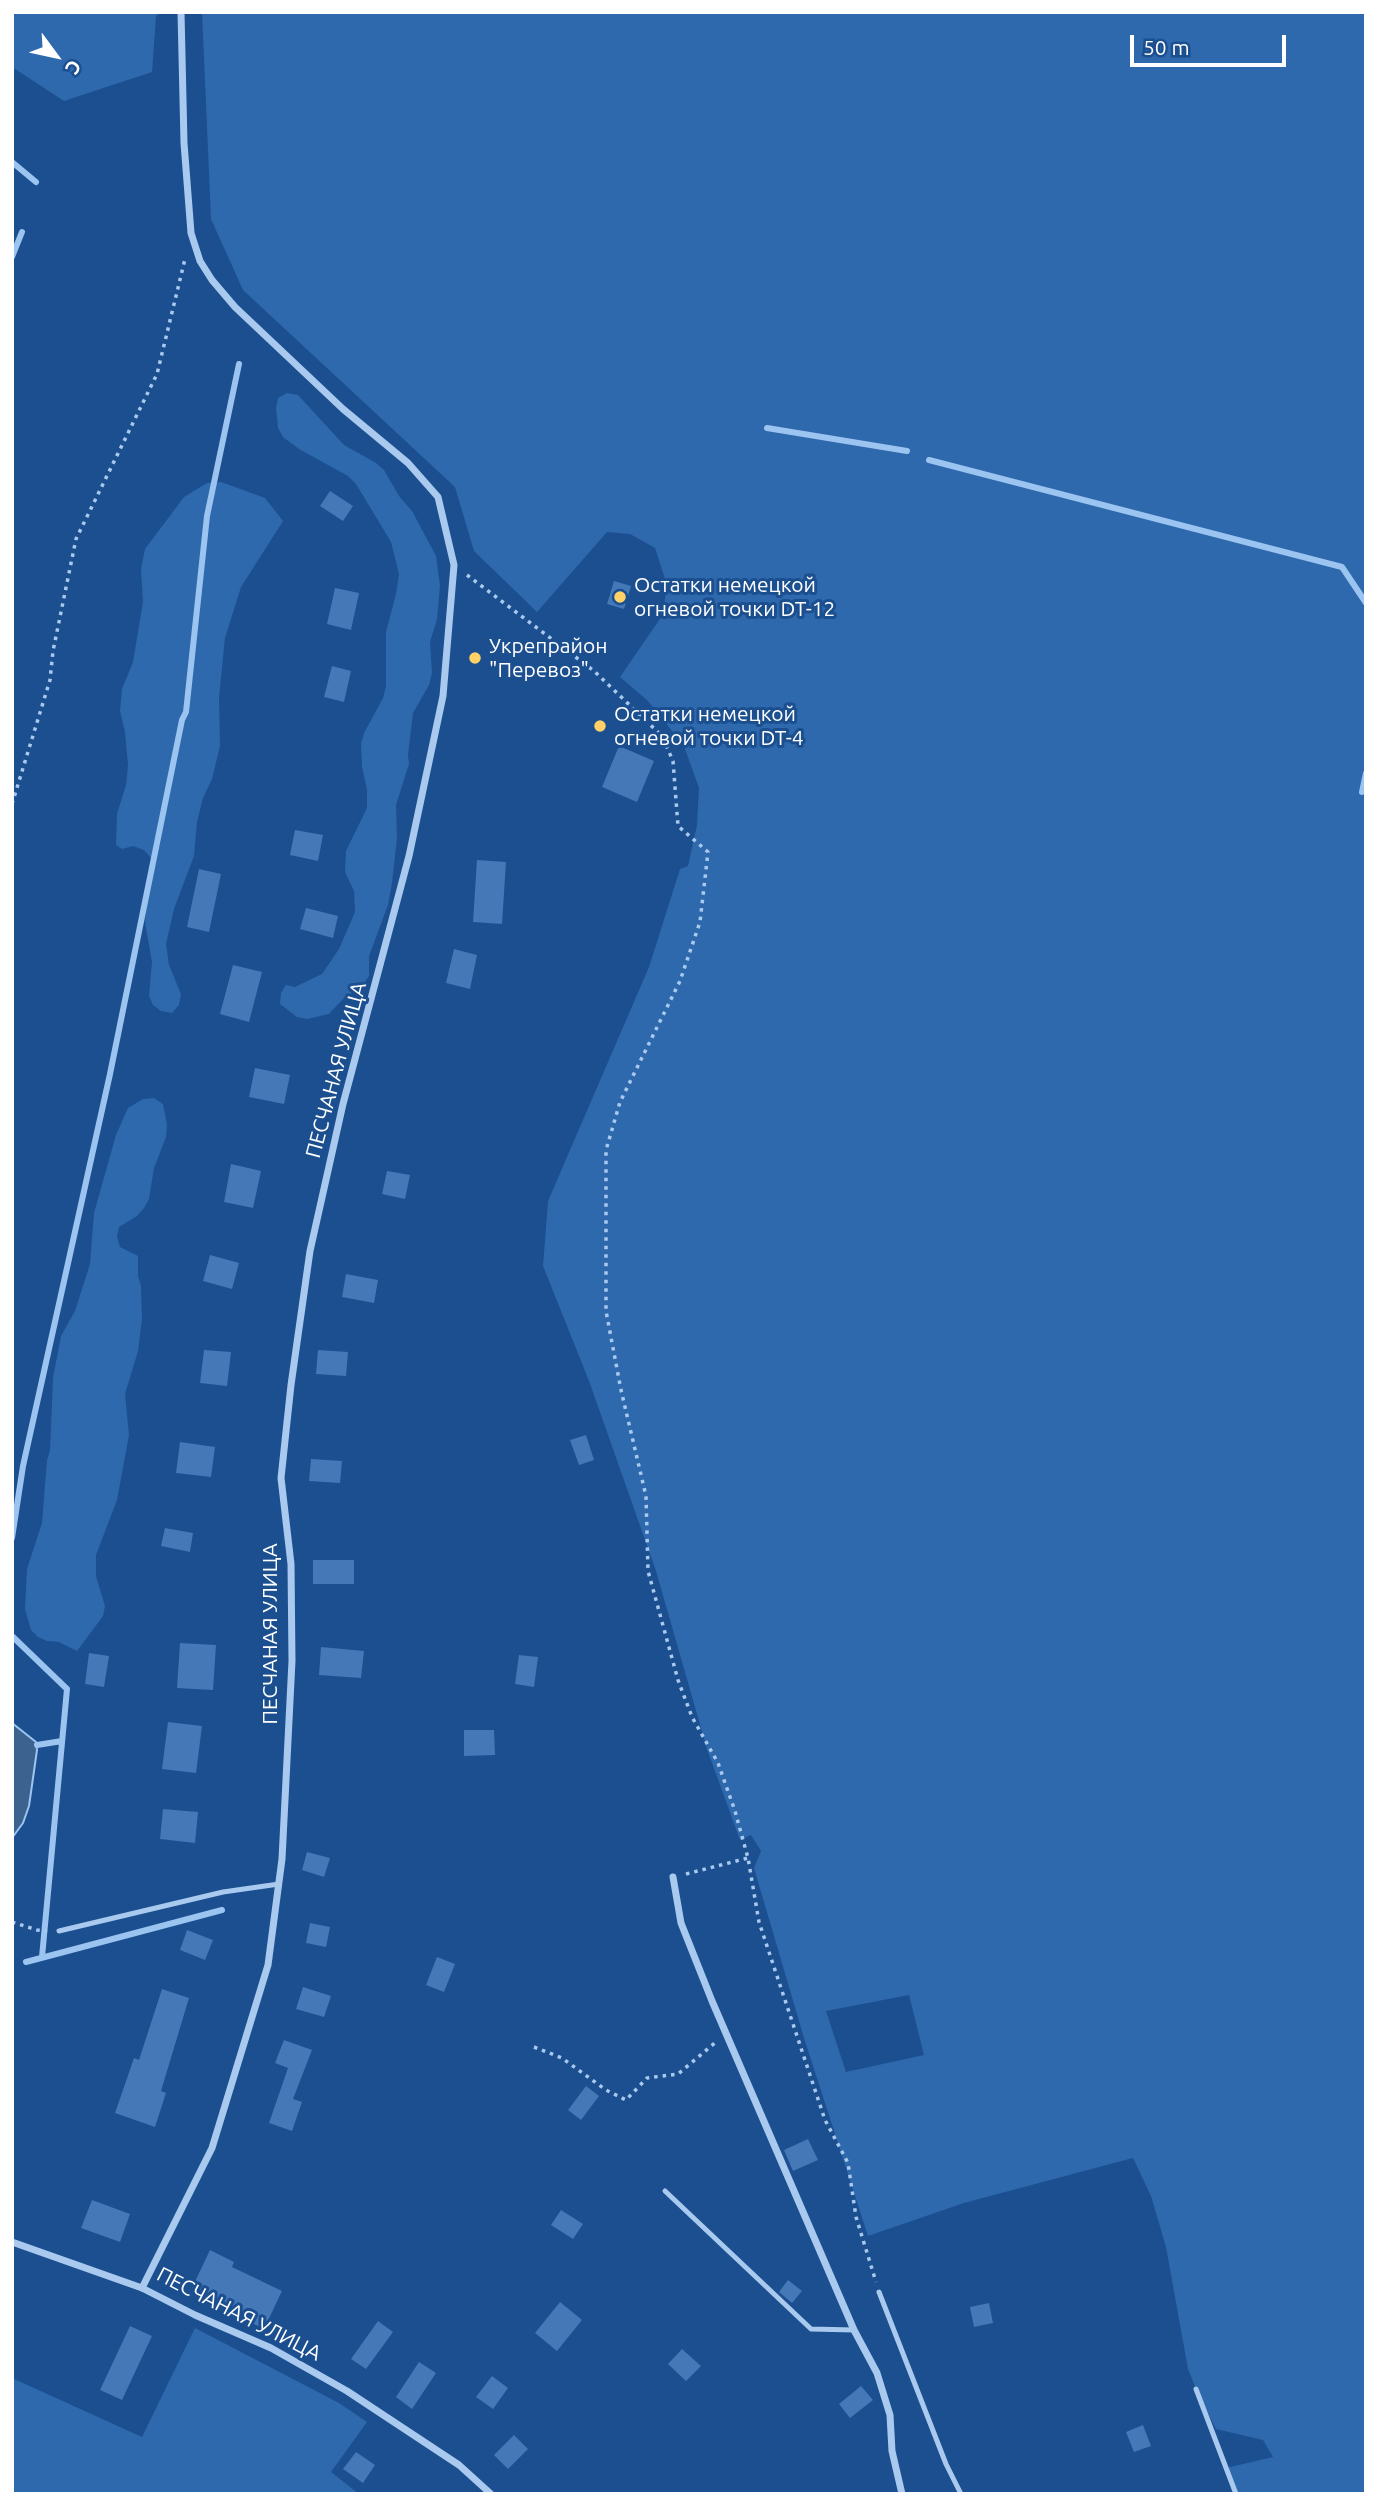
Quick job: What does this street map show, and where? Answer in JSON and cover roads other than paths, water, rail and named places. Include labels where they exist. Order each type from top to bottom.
[{"type":"street","name":"ПЕСЧАНАЯ УЛИЦА","points":[[181,12],[184,143],[191,233],[200,261],[212,281],[235,307],[343,409],[408,463],[438,497],[454,565],[443,696],[409,856],[343,1104],[310,1251],[291,1385],[281,1478],[291,1564],[292,1661],[279,1884],[268,1965],[212,2148],[142,2288],[195,2315],[271,2348],[347,2391],[458,2465],[491,2494]]},
{"type":"street","points":[[673,1877],[681,1923],[725,2034],[855,2330],[877,2373],[890,2415],[892,2451],[902,2494]]},
{"type":"street","points":[[12,2242],[142,2288]]},
{"type":"lane","points":[[59,1931],[223,1892],[279,1884]]},
{"type":"lane","points":[[664,2192],[811,2329],[855,2330]]},
{"type":"lane","points":[[879,2292],[946,2464],[961,2494]]},
{"type":"lane","points":[[1196,2389],[1236,2494]]},
{"type":"waterway","points":[[12,162],[36,182]]},
{"type":"waterway","points":[[12,257],[22,232]]},
{"type":"waterway","points":[[12,1538],[23,1466],[110,1074],[182,720],[186,712],[207,516],[239,364]]},
{"type":"waterway","points":[[767,428],[907,451]]},
{"type":"waterway","points":[[929,460],[1342,567],[1366,603]]},
{"type":"waterway","points":[[1362,792],[1366,773]]},
{"type":"waterway","points":[[12,1636],[67,1689],[42,1957]]},
{"type":"waterway","points":[[37,1745],[62,1741]]},
{"type":"waterway","points":[[26,1962],[222,1910]]},
{"type":"place","name":"Остатки немецкой огневой точки DT-12","points":[[620,597]]},
{"type":"place","name":"Укрепрайон \"Перевоз\"","points":[[475,658]]},
{"type":"place","name":"Остатки немецкой огневой точки DT-4","points":[[600,726]]}]
